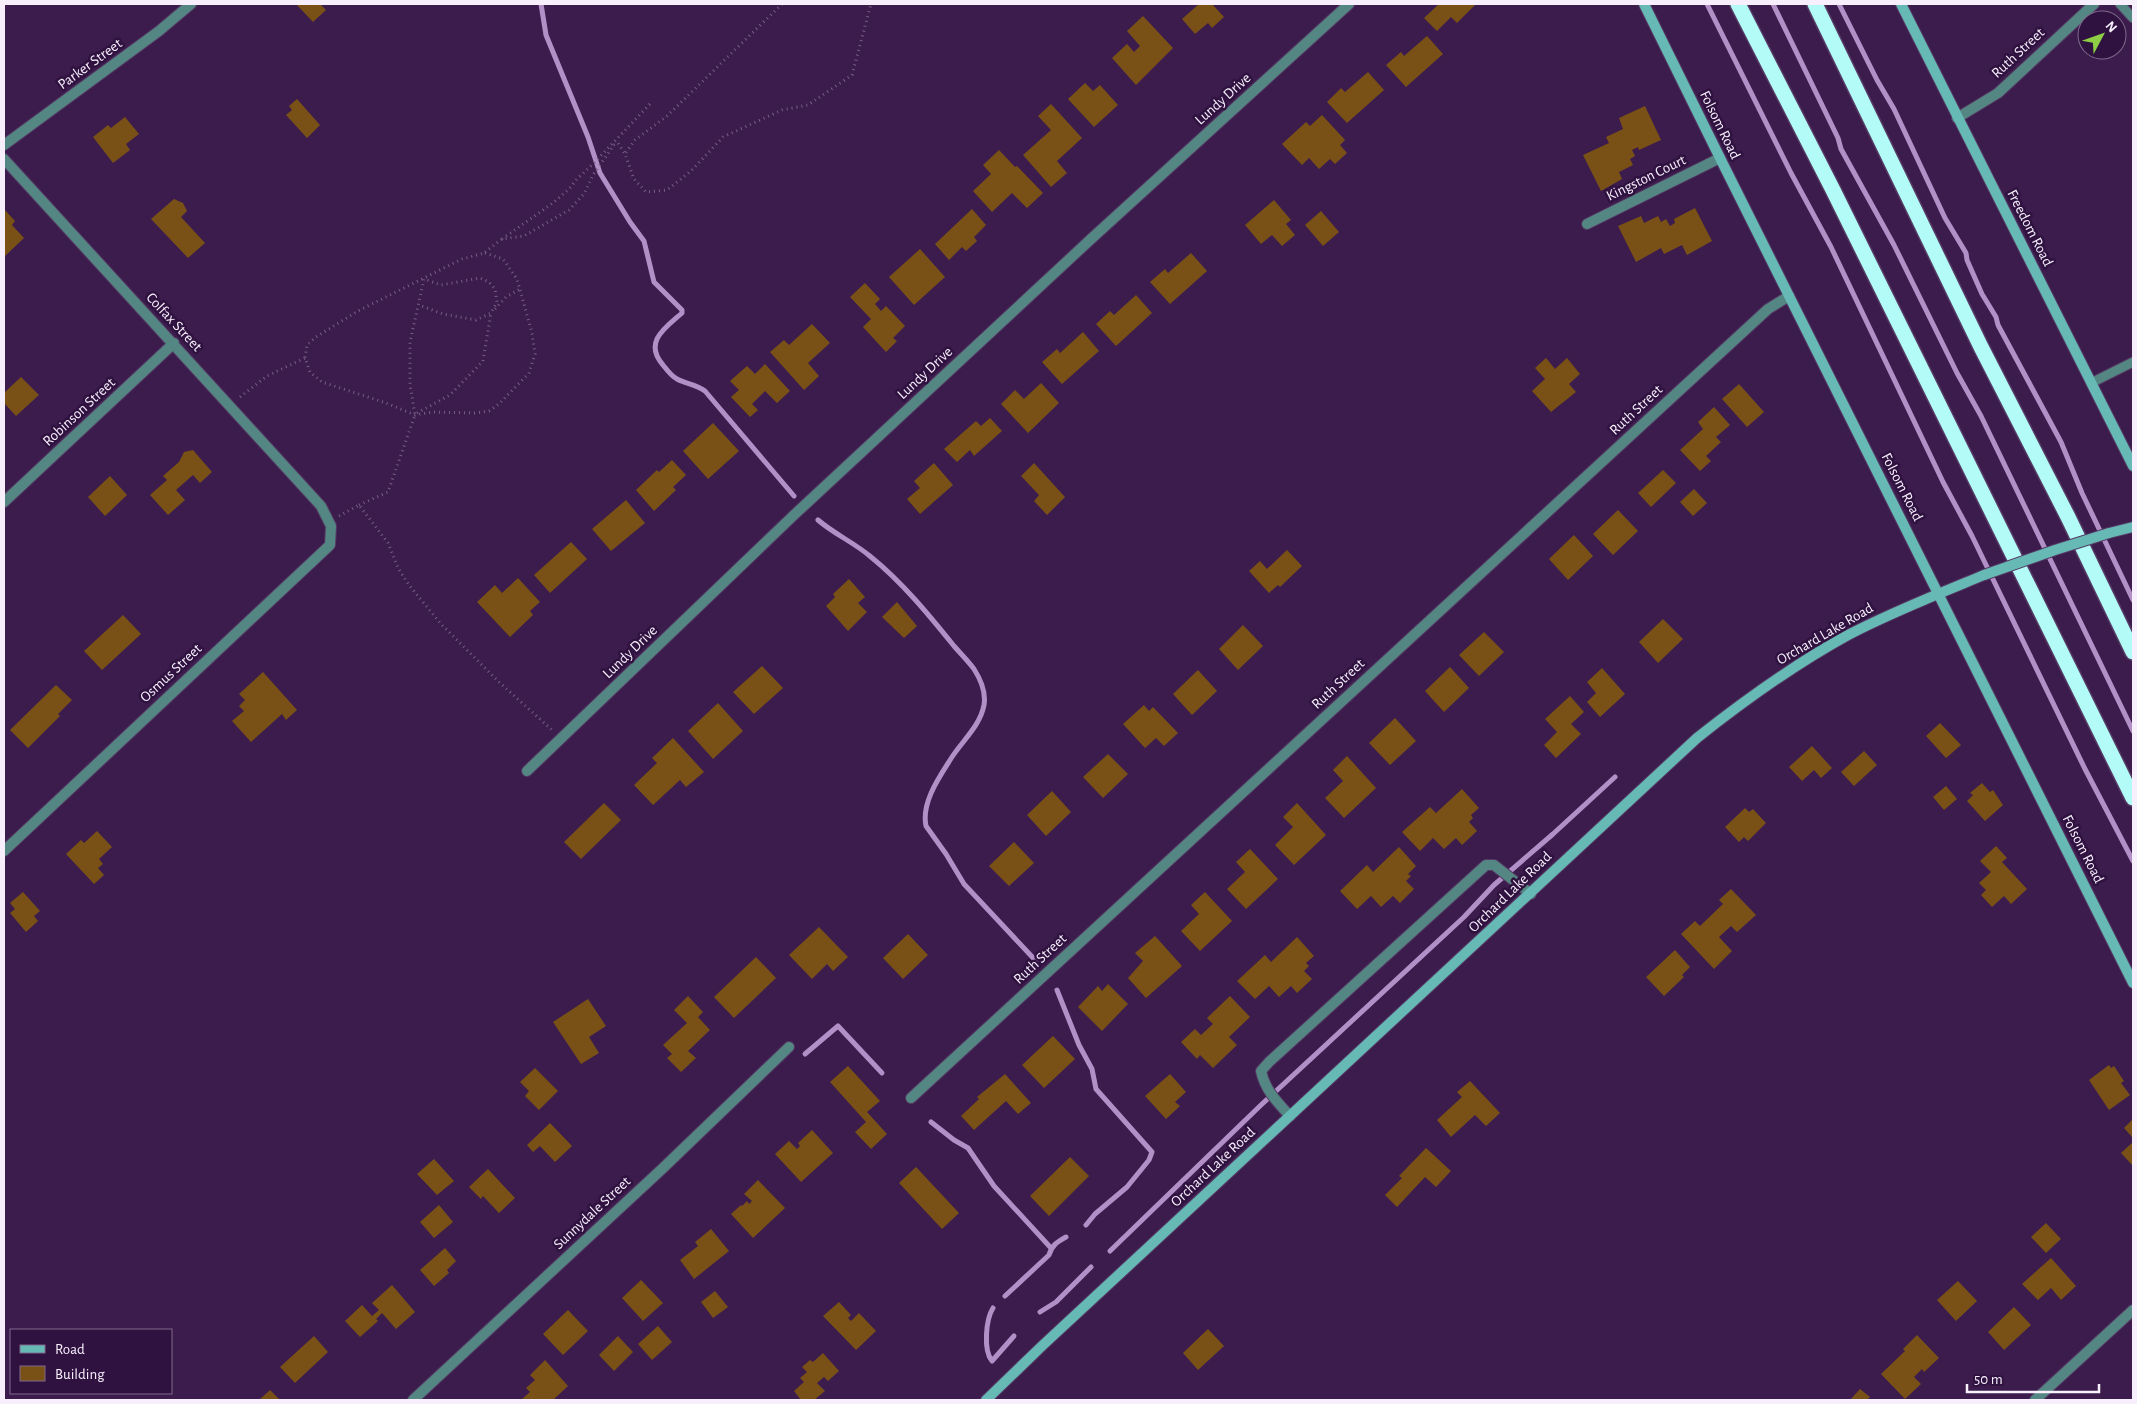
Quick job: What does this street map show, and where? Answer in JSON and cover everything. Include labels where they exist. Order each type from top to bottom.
[{"type":"highway","points":[[1738,4],[1833,190],[2133,798]]},
{"type":"highway","points":[[1815,4],[1981,347],[2068,517],[2133,652]]},
{"type":"street","name":"Parker Street","points":[[4,145],[159,31],[191,4]]},
{"type":"street","name":"Lundy Drive","points":[[527,771],[794,515],[1349,4]]},
{"type":"street","name":"Folsom Road","points":[[1644,4],[2133,983]]},
{"type":"street","name":"Freedom Road","points":[[1900,4],[2133,466]]},
{"type":"street","name":"Ruth Street","points":[[1957,118],[1998,93],[2094,4]]},
{"type":"street","name":"Kingston Court","points":[[1587,224],[1720,158]]},
{"type":"street","name":"Colfax Street","points":[[4,159],[321,506]]},
{"type":"street","name":"Ruth Street","points":[[911,1098],[1768,309],[1789,296]]},
{"type":"street","name":"Robinson Street","points":[[4,502],[174,344]]},
{"type":"street","name":"Osmus Street","points":[[4,851],[330,544],[331,526],[321,506]]},
{"type":"street","name":"Orchard Lake Road","points":[[986,1400],[1043,1345],[1531,894],[1603,823],[1697,738],[1730,711],[1848,635],[1938,594],[1984,575],[2055,550],[2133,528]]},
{"type":"street","points":[[1290,1116],[1270,1093],[1263,1080],[1261,1071],[1270,1062],[1486,865],[1494,865],[1531,894]]},
{"type":"street","name":"Sunnydale Street","points":[[413,1400],[662,1169],[789,1047]]},
{"type":"street","points":[[2132,1311],[2133,1323]]},
{"type":"street","points":[[2035,1400],[2132,1311]]},
{"type":"lane","points":[[2120,4],[2133,18]]},
{"type":"lane","points":[[2091,383],[2133,362]]},
{"type":"path","points":[[625,154],[636,140],[667,116],[782,4]]},
{"type":"path","points":[[502,239],[524,236],[570,210],[584,194],[593,175],[618,143],[625,154],[634,179],[646,192],[667,190],[691,172],[723,137],[782,110],[808,105],[852,75],[871,4]]},
{"type":"path","points":[[485,253],[503,258],[517,279],[532,333],[535,354],[529,373],[512,392],[489,411],[475,413],[433,412],[414,415],[386,403],[322,382],[310,372],[305,358],[307,345],[316,337],[358,311],[462,259],[485,253],[569,189],[577,178],[593,164],[650,103]]},
{"type":"path","points":[[414,415],[450,395],[483,361],[491,313],[497,302],[495,289],[489,282],[480,278],[441,285],[424,279]]},
{"type":"path","points":[[329,521],[388,492],[414,415],[410,385],[410,342],[424,279]]},
{"type":"path","points":[[418,305],[443,314],[476,320],[491,313],[506,297],[520,289]]},
{"type":"path","points":[[230,405],[267,376],[305,358]]},
{"type":"path","points":[[359,505],[388,543],[398,568],[409,585],[441,624],[532,714],[562,738]]},
{"type":"building","points":[[296,4],[320,4],[326,10],[313,22]]},
{"type":"building","points":[[1199,4],[1212,4],[1224,17],[1212,28],[1208,23],[1195,34],[1182,19]]},
{"type":"building","points":[[1439,4],[1475,5],[1457,23],[1451,17],[1437,31],[1424,18]]},
{"type":"building","points":[[1143,16],[1173,48],[1136,85],[1112,58],[1127,44],[1134,52],[1140,46],[1127,31]]},
{"type":"building","points":[[1427,36],[1443,54],[1406,87],[1386,65],[1401,52],[1404,56]]},
{"type":"building","points":[[1368,72],[1384,90],[1347,123],[1327,102],[1341,88],[1345,92]]},
{"type":"building","points":[[1085,83],[1093,91],[1100,85],[1118,105],[1094,127],[1068,99]]},
{"type":"building","points":[[297,99],[320,125],[307,138],[286,115],[292,110],[289,106]]},
{"type":"building","points":[[1051,104],[1082,138],[1057,161],[1067,173],[1051,187],[1023,155],[1051,130],[1038,116]]},
{"type":"building","points":[[1645,106],[1661,140],[1639,150],[1638,147],[1632,150],[1635,156],[1630,159],[1633,165],[1619,172],[1622,179],[1601,191],[1583,155],[1609,143],[1606,137],[1623,129],[1619,118]]},
{"type":"building","points":[[1322,115],[1345,140],[1340,145],[1347,153],[1335,164],[1330,159],[1319,169],[1309,158],[1302,165],[1282,144],[1306,122],[1310,126]]},
{"type":"building","points":[[125,117],[139,134],[126,144],[130,150],[113,163],[93,137],[108,125],[111,128]]},
{"type":"building","points":[[999,150],[1043,193],[1027,208],[1012,193],[992,212],[973,191],[991,174],[983,165]]},
{"type":"building","points":[[174,199],[183,203],[187,211],[181,217],[205,243],[188,258],[151,219]]},
{"type":"building","points":[[1274,200],[1291,220],[1286,224],[1295,235],[1282,246],[1272,235],[1261,244],[1245,225]]},
{"type":"building","points":[[1695,208],[1712,241],[1687,255],[1682,245],[1664,254],[1661,248],[1636,262],[1618,226],[1641,216],[1644,223],[1658,216],[1661,222],[1666,219],[1670,226],[1675,223],[1674,219]]},
{"type":"building","points":[[4,209],[15,221],[12,225],[24,238],[4,257]]},
{"type":"building","points":[[972,209],[986,225],[974,237],[977,241],[966,251],[962,247],[949,260],[935,244]]},
{"type":"building","points":[[1321,211],[1339,232],[1323,246],[1305,225]]},
{"type":"building","points":[[920,249],[945,277],[914,305],[889,277]]},
{"type":"building","points":[[1191,253],[1207,271],[1170,304],[1150,282],[1165,269],[1168,273]]},
{"type":"building","points":[[865,283],[880,299],[875,304],[881,311],[886,306],[905,326],[893,338],[897,341],[886,352],[863,327],[871,319],[850,297]]},
{"type":"building","points":[[1136,295],[1152,313],[1116,346],[1096,324],[1110,311],[1114,315]]},
{"type":"building","points":[[812,324],[830,343],[808,363],[819,376],[804,390],[770,352],[784,340],[789,345]]},
{"type":"building","points":[[1083,332],[1099,351],[1062,384],[1042,362],[1057,349],[1060,353]]},
{"type":"building","points":[[1546,358],[1555,369],[1567,358],[1580,374],[1569,384],[1576,392],[1551,412],[1532,391],[1545,379],[1535,368]]},
{"type":"building","points":[[765,364],[790,391],[777,403],[765,391],[752,404],[758,410],[750,417],[731,397],[739,390],[730,381],[747,366],[755,374]]},
{"type":"building","points":[[21,377],[39,395],[16,416],[4,403],[4,393]]},
{"type":"building","points":[[1041,383],[1059,403],[1028,433],[1001,404],[1015,390],[1024,399]]},
{"type":"building","points":[[1739,384],[1764,412],[1747,427],[1722,399]]},
{"type":"building","points":[[1714,407],[1730,425],[1716,437],[1721,442],[1706,456],[1711,461],[1700,471],[1680,450],[1703,429],[1698,422]]},
{"type":"building","points":[[990,418],[1002,431],[974,456],[970,450],[957,462],[944,449],[976,421],[981,426]]},
{"type":"building","points":[[713,423],[739,451],[708,479],[683,451]]},
{"type":"building","points":[[193,450],[212,472],[200,483],[193,475],[176,490],[185,500],[168,515],[150,495],[167,480],[163,476],[179,462],[184,452]]},
{"type":"building","points":[[672,460],[686,475],[673,487],[676,490],[654,511],[636,490],[657,470],[659,472]]},
{"type":"building","points":[[934,463],[953,485],[920,514],[907,499],[920,488],[914,481]]},
{"type":"building","points":[[1034,463],[1065,497],[1047,515],[1034,501],[1039,495],[1021,476]]},
{"type":"building","points":[[1663,470],[1676,483],[1651,507],[1638,493]]},
{"type":"building","points":[[110,476],[127,495],[105,516],[88,497]]},
{"type":"building","points":[[1694,489],[1707,503],[1693,516],[1680,502]]},
{"type":"building","points":[[626,500],[645,523],[611,551],[592,529]]},
{"type":"building","points":[[1618,510],[1638,531],[1613,555],[1593,534]]},
{"type":"building","points":[[1574,535],[1593,556],[1568,580],[1549,559]]},
{"type":"building","points":[[571,542],[587,559],[550,593],[534,575]]},
{"type":"building","points":[[1287,550],[1302,566],[1280,587],[1278,585],[1269,593],[1249,571],[1260,561],[1267,569]]},
{"type":"building","points":[[518,578],[540,602],[530,611],[533,615],[510,637],[477,602],[495,585],[502,593]]},
{"type":"building","points":[[849,579],[865,597],[858,603],[867,612],[848,631],[826,606],[835,597],[833,594]]},
{"type":"building","points":[[897,602],[917,626],[904,638],[882,617]]},
{"type":"building","points":[[123,615],[141,634],[102,670],[84,651]]},
{"type":"building","points":[[1663,619],[1683,639],[1658,663],[1639,642]]},
{"type":"building","points":[[1243,625],[1263,646],[1238,670],[1219,649]]},
{"type":"building","points":[[1484,632],[1504,652],[1479,676],[1459,655]]},
{"type":"building","points":[[762,666],[783,688],[754,714],[733,692]]},
{"type":"building","points":[[1450,667],[1469,688],[1444,712],[1425,691]]},
{"type":"building","points":[[1602,668],[1625,694],[1600,717],[1587,702],[1596,693],[1587,682]]},
{"type":"building","points":[[1198,670],[1217,691],[1192,715],[1173,694]]},
{"type":"building","points":[[263,672],[297,710],[286,720],[282,714],[251,742],[232,721],[244,711],[239,706],[245,700],[239,694]]},
{"type":"building","points":[[56,685],[72,700],[58,714],[60,716],[28,748],[10,730]]},
{"type":"building","points":[[1570,696],[1584,712],[1571,724],[1581,734],[1556,758],[1544,745],[1557,732],[1545,719]]},
{"type":"building","points":[[718,703],[743,731],[713,759],[688,731]]},
{"type":"building","points":[[1144,705],[1149,711],[1153,707],[1178,733],[1164,746],[1156,738],[1145,748],[1123,724]]},
{"type":"building","points":[[1395,718],[1416,741],[1390,765],[1369,743]]},
{"type":"building","points":[[1940,723],[1961,745],[1946,758],[1926,736]]},
{"type":"building","points":[[673,738],[704,772],[686,787],[680,780],[653,805],[634,785],[657,763],[652,758]]},
{"type":"building","points":[[1812,746],[1832,768],[1821,778],[1814,770],[1802,781],[1789,767]]},
{"type":"building","points":[[1864,751],[1877,765],[1854,786],[1841,772]]},
{"type":"building","points":[[1108,754],[1128,774],[1103,798],[1083,777]]},
{"type":"building","points":[[1347,756],[1376,788],[1344,818],[1325,798],[1343,781],[1333,770]]},
{"type":"building","points":[[1982,783],[1990,792],[1993,790],[2003,805],[1985,821],[1967,801],[1973,795],[1970,793]]},
{"type":"building","points":[[1946,786],[1957,799],[1944,810],[1933,797]]},
{"type":"building","points":[[1462,789],[1479,808],[1471,815],[1473,818],[1469,822],[1477,831],[1462,845],[1456,838],[1444,849],[1433,838],[1420,851],[1402,832],[1430,807],[1436,813]]},
{"type":"building","points":[[1052,791],[1071,812],[1046,836],[1027,815]]},
{"type":"building","points":[[604,803],[621,820],[581,859],[564,842]]},
{"type":"building","points":[[1297,803],[1326,835],[1294,865],[1275,845],[1293,827],[1283,817]]},
{"type":"building","points":[[1745,808],[1749,812],[1753,809],[1766,823],[1748,841],[1744,837],[1739,842],[1725,827]]},
{"type":"building","points":[[97,831],[112,847],[99,859],[103,864],[98,868],[104,875],[94,884],[66,854],[81,840],[84,843]]},
{"type":"building","points":[[1014,842],[1034,863],[1009,886],[989,866]]},
{"type":"building","points":[[1996,846],[2007,858],[2002,862],[2027,889],[2011,904],[2004,896],[1992,907],[1981,895],[1986,890],[1979,883],[1991,872],[1980,861]]},
{"type":"building","points":[[1399,847],[1416,866],[1408,874],[1411,876],[1406,881],[1414,889],[1400,903],[1393,896],[1381,907],[1371,896],[1357,909],[1340,891],[1367,865],[1373,872]]},
{"type":"building","points":[[1250,849],[1278,879],[1246,909],[1227,889],[1245,872],[1236,862]]},
{"type":"building","points":[[1731,889],[1756,915],[1737,932],[1731,926],[1719,937],[1732,951],[1714,969],[1681,934],[1695,921],[1700,926],[1723,904],[1719,900]]},
{"type":"building","points":[[23,892],[40,911],[34,916],[38,921],[26,932],[10,913],[15,909],[10,903]]},
{"type":"building","points":[[1205,892],[1232,921],[1200,951],[1181,931],[1199,914],[1191,905]]},
{"type":"building","points":[[819,927],[848,957],[833,971],[827,964],[812,979],[789,955]]},
{"type":"building","points":[[908,934],[928,955],[903,979],[883,958]]},
{"type":"building","points":[[1155,936],[1182,966],[1146,998],[1128,978],[1143,961],[1135,953]]},
{"type":"building","points":[[1297,937],[1314,956],[1306,963],[1309,966],[1304,971],[1312,979],[1297,993],[1291,986],[1279,997],[1269,986],[1255,999],[1237,981],[1265,955],[1271,962]]},
{"type":"building","points":[[1675,950],[1690,967],[1682,975],[1684,977],[1664,996],[1646,977]]},
{"type":"building","points":[[756,957],[776,978],[734,1018],[714,997]]},
{"type":"building","points":[[1108,984],[1128,1004],[1102,1031],[1078,1007],[1098,986],[1102,991]]},
{"type":"building","points":[[688,996],[703,1012],[698,1017],[710,1030],[688,1051],[696,1058],[681,1072],[667,1058],[672,1054],[663,1045],[687,1023],[674,1010]]},
{"type":"building","points":[[1230,996],[1250,1017],[1229,1037],[1237,1045],[1213,1068],[1200,1055],[1197,1059],[1181,1042],[1195,1029],[1201,1035],[1213,1024],[1207,1018]]},
{"type":"building","points":[[588,999],[606,1026],[589,1037],[599,1053],[581,1064],[553,1022]]},
{"type":"building","points":[[1053,1036],[1075,1059],[1044,1088],[1022,1065]]},
{"type":"building","points":[[2109,1065],[2111,1068],[2114,1066],[2124,1081],[2121,1083],[2130,1095],[2109,1110],[2089,1080]]},
{"type":"building","points":[[848,1066],[880,1101],[867,1112],[887,1134],[871,1149],[855,1132],[866,1122],[830,1082]]},
{"type":"building","points":[[535,1068],[558,1091],[539,1110],[525,1096],[529,1091],[520,1082]]},
{"type":"building","points":[[1005,1074],[1031,1103],[1018,1114],[1006,1101],[974,1130],[961,1116],[979,1099],[977,1097]]},
{"type":"building","points":[[1170,1074],[1186,1092],[1175,1102],[1180,1106],[1166,1119],[1145,1096]]},
{"type":"building","points":[[1470,1081],[1500,1113],[1486,1126],[1475,1115],[1451,1137],[1437,1120],[1462,1097],[1457,1092]]},
{"type":"building","points":[[2133,1119],[2133,1138],[2124,1128]]},
{"type":"building","points":[[550,1123],[572,1146],[555,1162],[540,1146],[533,1152],[527,1145]]},
{"type":"building","points":[[812,1130],[833,1153],[801,1182],[775,1154],[789,1141],[797,1149],[800,1146],[798,1143]]},
{"type":"building","points":[[2133,1142],[2133,1166],[2121,1153]]},
{"type":"building","points":[[1426,1148],[1451,1171],[1436,1187],[1425,1177],[1397,1207],[1385,1195],[1402,1178],[1399,1176]]},
{"type":"building","points":[[1070,1157],[1089,1176],[1049,1216],[1030,1196]]},
{"type":"building","points":[[434,1159],[454,1181],[437,1195],[417,1174]]},
{"type":"building","points":[[916,1167],[959,1213],[942,1229],[899,1183]]},
{"type":"building","points":[[488,1169],[515,1198],[499,1213],[483,1196],[481,1199],[469,1187]]},
{"type":"building","points":[[758,1180],[785,1208],[753,1238],[731,1214],[747,1201],[749,1204],[752,1201],[744,1194]]},
{"type":"building","points":[[439,1205],[453,1222],[434,1238],[420,1222]]},
{"type":"building","points":[[2046,1223],[2061,1239],[2046,1253],[2031,1237]]},
{"type":"building","points":[[711,1229],[729,1251],[694,1279],[680,1260],[698,1246],[695,1242]]},
{"type":"building","points":[[445,1248],[456,1261],[447,1270],[449,1273],[434,1286],[420,1270]]},
{"type":"building","points":[[2051,1258],[2076,1286],[2061,1300],[2051,1288],[2038,1300],[2022,1284]]},
{"type":"building","points":[[641,1280],[663,1303],[643,1321],[622,1298]]},
{"type":"building","points":[[1958,1281],[1977,1301],[1956,1321],[1937,1300]]},
{"type":"building","points":[[392,1285],[415,1312],[396,1329],[382,1313],[376,1319],[378,1321],[360,1337],[345,1321],[362,1305],[372,1316],[379,1310],[372,1303]]},
{"type":"building","points":[[715,1291],[728,1307],[713,1318],[701,1302]]},
{"type":"building","points":[[839,1302],[851,1315],[848,1318],[851,1321],[859,1313],[876,1331],[856,1350],[823,1316]]},
{"type":"building","points":[[2014,1307],[2031,1325],[2004,1350],[1988,1332]]},
{"type":"building","points":[[568,1310],[588,1331],[563,1355],[543,1334]]},
{"type":"building","points":[[658,1326],[672,1342],[652,1360],[638,1344]]},
{"type":"building","points":[[1208,1329],[1224,1346],[1198,1370],[1183,1353]]},
{"type":"building","points":[[1917,1335],[1939,1358],[1924,1372],[1922,1369],[1914,1377],[1921,1384],[1905,1399],[1881,1374],[1905,1351],[1903,1349]]},
{"type":"building","points":[[314,1336],[328,1352],[295,1383],[280,1367]]},
{"type":"building","points":[[618,1336],[633,1352],[614,1371],[599,1355]]},
{"type":"building","points":[[823,1353],[839,1371],[828,1381],[824,1377],[817,1383],[825,1391],[814,1400],[801,1400],[794,1391],[804,1382],[800,1378],[807,1372],[802,1367],[810,1360],[813,1362]]},
{"type":"building","points":[[545,1360],[568,1386],[553,1400],[521,1400],[530,1392],[526,1388],[535,1380],[530,1375]]},
{"type":"building","points":[[1860,1389],[1870,1397],[1867,1400],[1850,1400]]},
{"type":"building","points":[[270,1390],[280,1400],[259,1400]]},
{"type":"waterway","points":[[541,4],[546,35],[588,137],[600,173],[644,241],[654,282],[682,310],[682,313],[659,336],[655,349],[657,357],[675,378],[705,391],[794,496]]},
{"type":"waterway","points":[[1707,4],[1791,173],[1831,247],[1943,482],[1972,536],[2085,769],[2133,861]]},
{"type":"waterway","points":[[1773,4],[1838,138],[1841,149],[1894,245],[1957,373],[1981,416],[2133,731]]},
{"type":"waterway","points":[[1839,4],[1877,80],[1894,109],[1945,218],[1966,253],[1967,260],[1982,294],[1996,317],[1998,325],[2061,442],[2082,493],[2133,600]]},
{"type":"waterway","points":[[818,520],[865,552],[894,577],[972,666],[979,678],[984,696],[982,713],[975,726],[942,772],[933,790],[926,808],[926,826],[964,884],[1036,961]]},
{"type":"waterway","points":[[1110,1251],[1261,1105],[1464,917],[1494,885],[1615,777]]},
{"type":"waterway","points":[[1057,990],[1079,1045],[1092,1069],[1096,1089],[1152,1152],[1149,1160],[1127,1187],[1095,1214],[1086,1225]]},
{"type":"waterway","points":[[805,1054],[838,1026],[882,1073]]},
{"type":"waterway","points":[[931,1122],[954,1140],[968,1148],[994,1186],[1051,1248]]},
{"type":"waterway","points":[[1005,1296],[1049,1255],[1055,1244],[1066,1237]]},
{"type":"waterway","points":[[1040,1312],[1056,1302],[1091,1267]]},
{"type":"waterway","points":[[993,1308],[986,1334],[987,1350],[992,1361],[1014,1336]]}]
